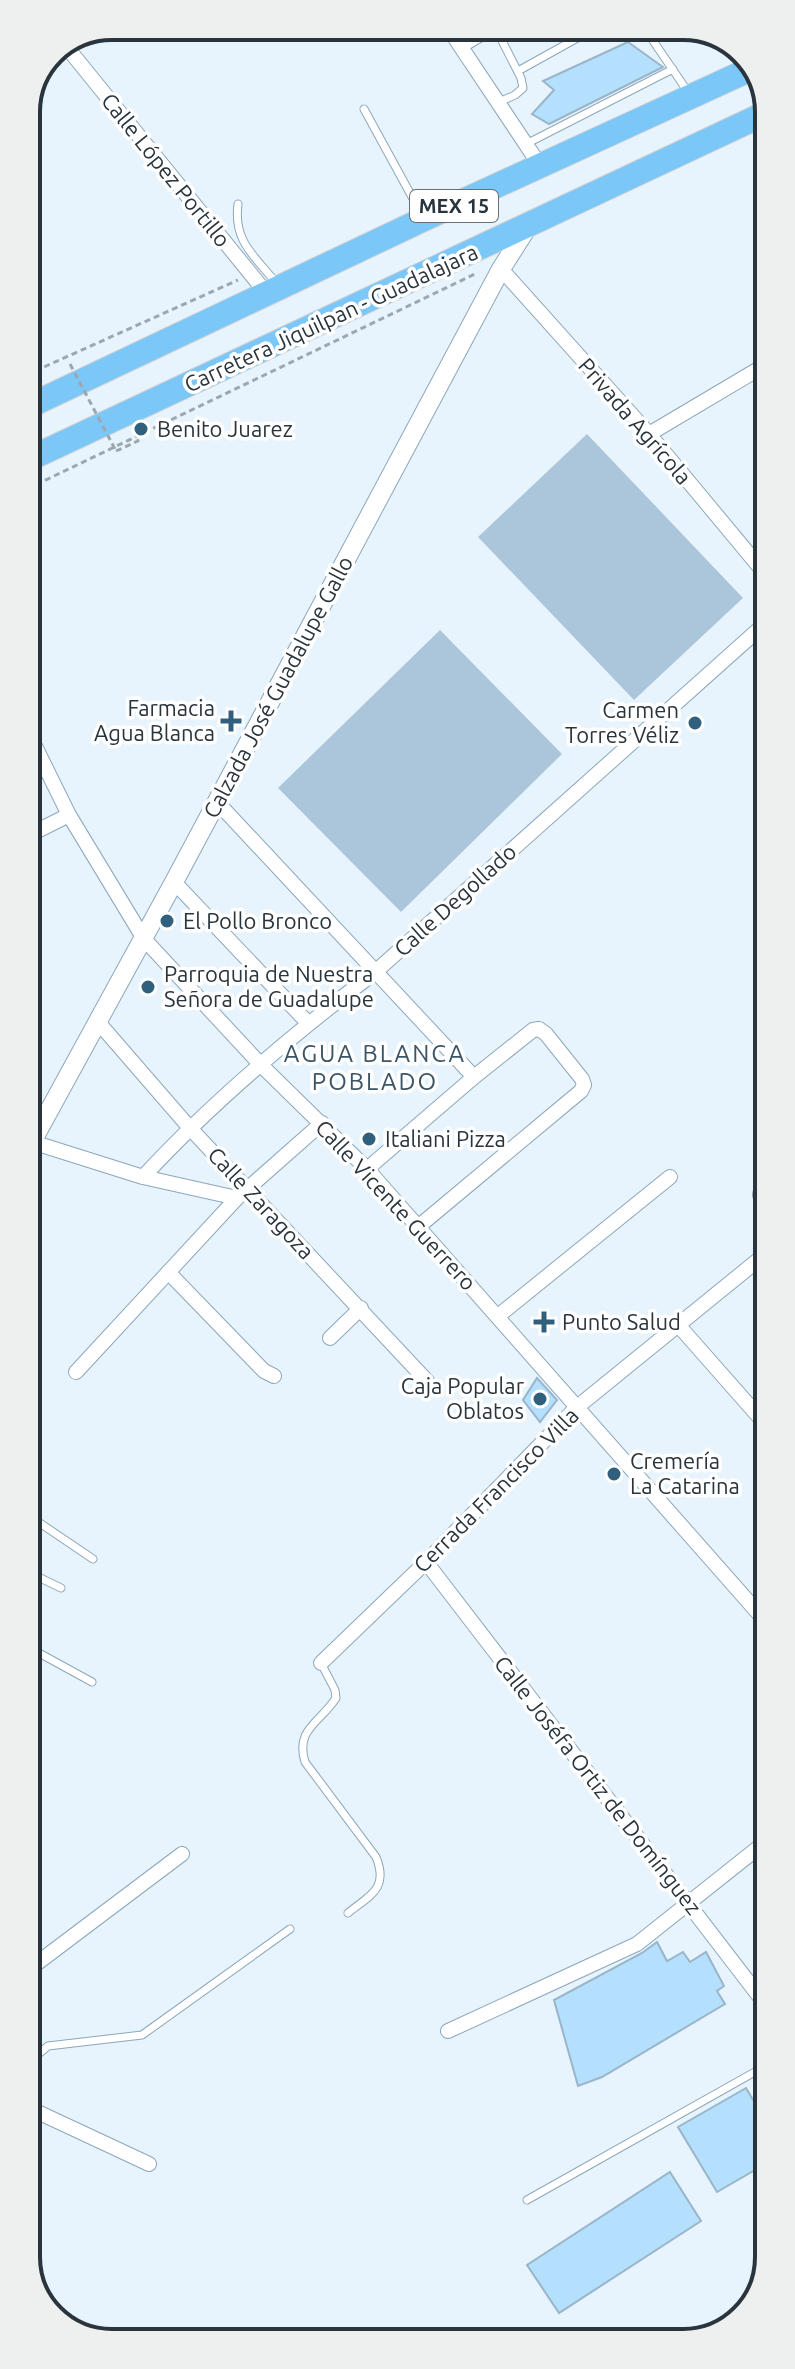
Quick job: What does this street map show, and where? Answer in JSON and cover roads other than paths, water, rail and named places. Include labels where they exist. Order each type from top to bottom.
[{"type":"highway","name":"MEX 15","points":[[40,401],[743,73]]},
{"type":"highway","name":"Carretera Jiquilpan - Guadalajara","points":[[40,454],[755,118]]},
{"type":"street","points":[[456,40],[541,167]]},
{"type":"street","name":"Calle López Portillo","points":[[71,53],[251,274],[274,291]]},
{"type":"street","name":"Calzada José Guadalupe Gallo","points":[[40,1128],[501,269],[529,224]]},
{"type":"street","name":"Privada Agrícola","points":[[501,269],[649,434],[755,562]]},
{"type":"street","points":[[649,434],[755,371]]},
{"type":"street","name":"Calle Degollado","points":[[143,1177],[189,1127],[308,1023],[374,973],[755,633]]},
{"type":"street","name":"Calle Vicente Guerrero","points":[[40,756],[69,815],[144,939],[261,1065],[367,1169],[755,1609]]},
{"type":"street","points":[[217,802],[474,1077]]},
{"type":"street","points":[[40,830],[69,815]]},
{"type":"street","points":[[174,882],[308,1023]]},
{"type":"street","name":"Calle Zaragoza","points":[[98,1022],[242,1193],[361,1308],[427,1381]]},
{"type":"street","points":[[367,1169],[533,1030],[539,1029],[573,1067],[584,1085],[581,1091],[418,1227]]},
{"type":"street","points":[[76,1372],[242,1193],[322,1123]]},
{"type":"street","points":[[40,1149],[143,1177],[242,1193]]},
{"type":"street","points":[[498,1316],[670,1177]]},
{"type":"street","name":"Cerrada Francisco Villa","points":[[321,1663],[426,1562],[576,1408],[755,1263]]},
{"type":"street","points":[[168,1272],[264,1371],[274,1376]]},
{"type":"street","points":[[330,1338],[361,1308]]},
{"type":"street","points":[[679,1326],[755,1412]]},
{"type":"street","name":"Calle Joséfa Ortiz de Domínguez","points":[[426,1562],[755,1990]]},
{"type":"street","points":[[448,2031],[637,1944],[755,1851]]},
{"type":"street","points":[[40,1961],[182,1854]]},
{"type":"street","points":[[40,2113],[149,2164]]},
{"type":"lane","points":[[462,49],[477,40]]},
{"type":"lane","points":[[499,102],[523,88],[504,40]]},
{"type":"lane","points":[[518,71],[574,40]]},
{"type":"lane","points":[[653,40],[691,97]]},
{"type":"lane","points":[[526,144],[673,69]]},
{"type":"lane","points":[[364,109],[424,219]]},
{"type":"lane","points":[[238,204],[236,222],[240,237],[274,291]]},
{"type":"lane","points":[[40,1523],[93,1559]]},
{"type":"lane","points":[[40,1578],[61,1588]]},
{"type":"lane","points":[[40,1654],[92,1682]]},
{"type":"lane","points":[[321,1663],[336,1698],[305,1734],[300,1746],[305,1762],[376,1857],[382,1871],[382,1880],[375,1892],[348,1913]]},
{"type":"lane","points":[[40,2053],[48,2046],[142,2035],[290,1929]]},
{"type":"lane","points":[[527,2200],[755,2072]]},
{"type":"place","name":"Benito Juarez","points":[[141,429]]},
{"type":"place","name":"Farmacia Agua Blanca","points":[[231,721]]},
{"type":"place","name":"Carmen Torres Véliz","points":[[695,723]]},
{"type":"place","name":"El Pollo Bronco","points":[[167,921]]},
{"type":"place","name":"Parroquia de Nuestra Señora de Guadalupe","points":[[148,987]]},
{"type":"place","name":"Italiani Pizza","points":[[369,1139]]},
{"type":"place","name":"Punto Salud","points":[[544,1322]]},
{"type":"place","name":"Caja Popular Oblatos","points":[[540,1399]]},
{"type":"place","name":"Cremería La Catarina","points":[[614,1474]]},
{"type":"district","name":"AGUA BLANCA POBLADO","points":[[375,1068]]}]
